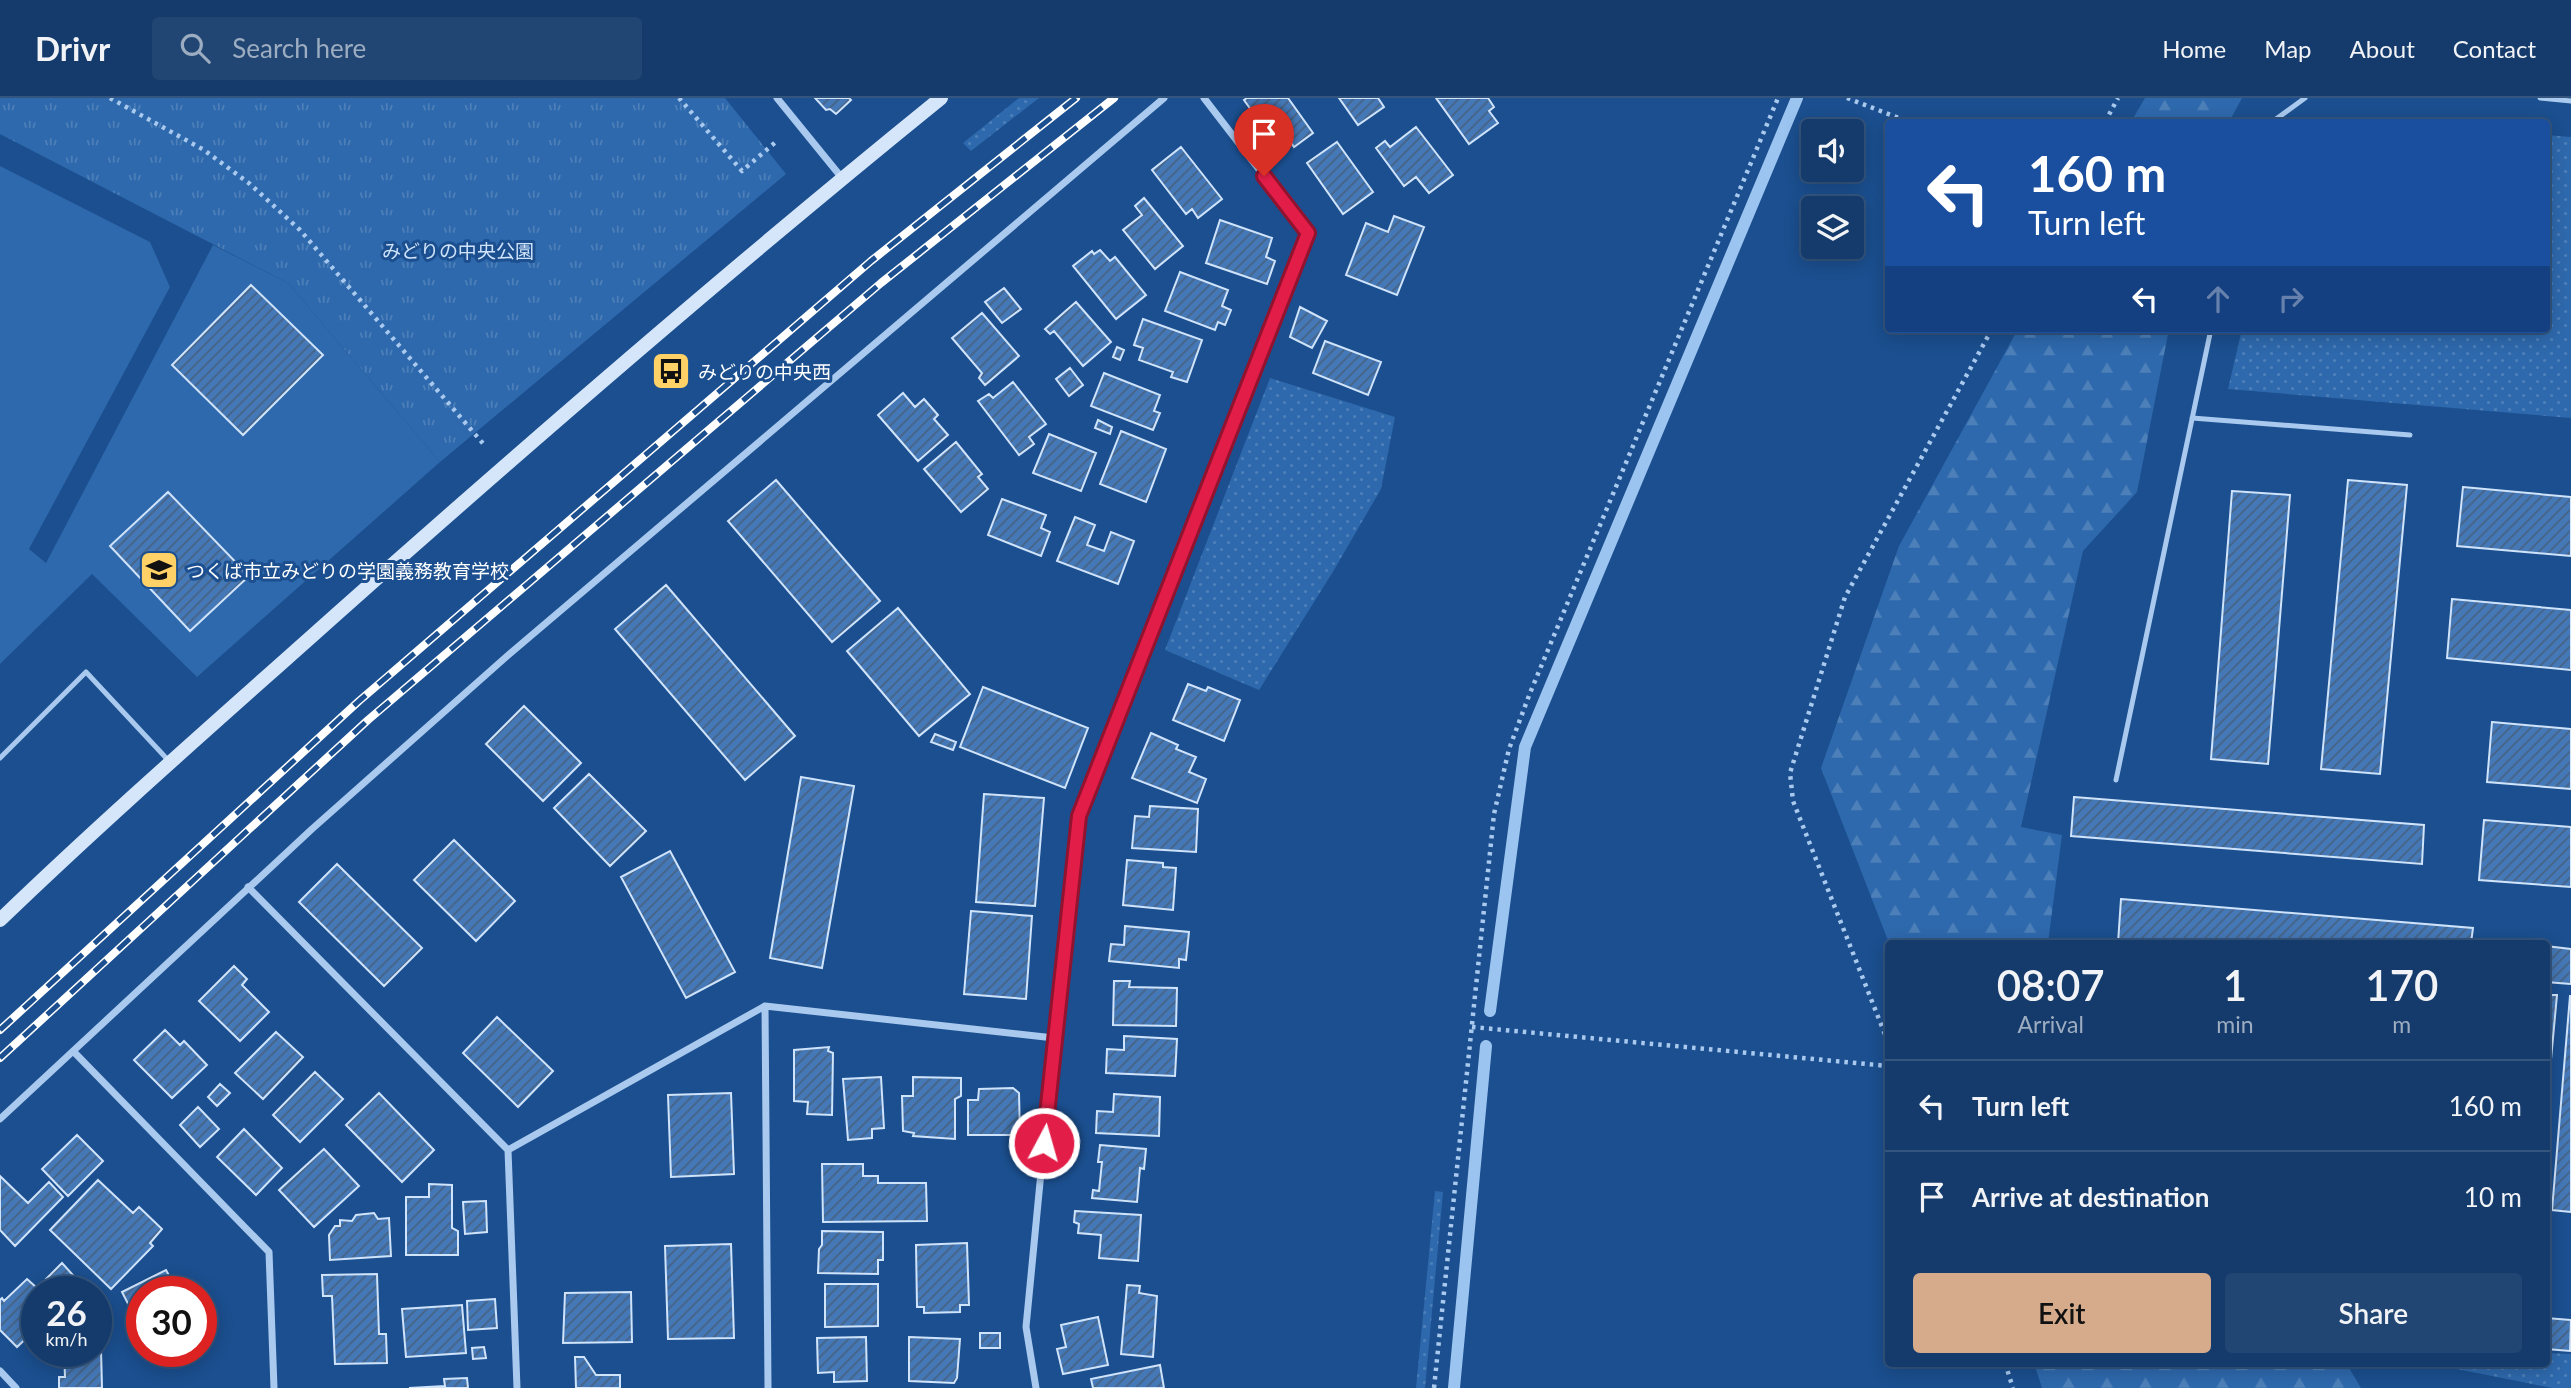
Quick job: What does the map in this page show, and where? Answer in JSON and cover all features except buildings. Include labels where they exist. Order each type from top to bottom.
[{"type":"street","points":[[777,98],[842,178]]},
{"type":"street","points":[[0,920],[83,840],[503,467],[842,178],[941,98]]},
{"type":"street","points":[[0,1119],[248,887],[517,648],[1164,98]]},
{"type":"street","points":[[1035,1388],[1026,1327],[1079,816],[1308,233],[1204,98]]},
{"type":"street","points":[[248,887],[508,1150],[517,1388]]},
{"type":"street","points":[[508,1150],[765,1006],[1054,1038]]},
{"type":"street","points":[[765,1006],[768,1388]]},
{"type":"street","points":[[74,1052],[269,1252],[274,1388]]},
{"type":"street","points":[[0,1371],[16,1388]]},
{"type":"lane","points":[[2276,119],[2305,98]]},
{"type":"lane","points":[[2540,98],[2571,101]]},
{"type":"lane","points":[[2116,780],[2209,333]]},
{"type":"lane","points":[[2192,418],[2410,435]]},
{"type":"lane","points":[[0,758],[86,672],[170,762]]},
{"type":"path","points":[[110,98],[204,150],[250,184],[300,230],[503,467]]},
{"type":"path","points":[[679,98],[742,171],[778,140]]},
{"type":"path","points":[[1434,1388],[1494,814],[1509,749],[1530,692],[1778,98]]},
{"type":"path","points":[[1847,98],[1901,119]]},
{"type":"path","points":[[2107,119],[2118,98]]},
{"type":"path","points":[[1885,1034],[1793,801],[1790,772],[1845,597],[1990,333]]},
{"type":"path","points":[[1472,1027],[1885,1066]]},
{"type":"path","points":[[2006,1367],[2013,1388]]},
{"type":"green space","name":"みどりの中央公園","points":[[0,98],[725,98],[786,174],[440,462],[288,283],[0,134]]},
{"type":"green space","points":[[1019,98],[1039,98],[971,151],[963,143]]},
{"type":"green space","points":[[2145,98],[2242,98],[2231,119],[2133,119]]},
{"type":"green space","points":[[2550,135],[2571,137],[2571,418],[2228,389],[2241,333],[2550,333]]},
{"type":"green space","name":"つくば市立みどりの学園義務教育学校","points":[[0,166],[150,242],[170,287],[29,549],[46,563],[213,245],[288,283],[440,462],[197,677],[92,574],[0,664]]},
{"type":"green space","points":[[2016,333],[2168,333],[2137,492],[2083,551],[2021,827],[2062,835],[2048,940],[1888,940],[1821,768],[1899,546]]},
{"type":"green space","points":[[1270,378],[1395,417],[1381,489],[1259,690],[1165,650]]},
{"type":"green space","points":[[1435,1191],[1443,1192],[1425,1388],[1416,1388]]},
{"type":"green space","points":[[2550,1353],[2571,1354],[2571,1388],[2552,1388],[2447,1367],[2550,1367]]},
{"type":"green space","points":[[2035,1367],[2348,1367],[2361,1388],[2042,1388]]},
{"type":"waterway","points":[[1490,1011],[1525,747],[1797,98]]},
{"type":"waterway","points":[[1454,1388],[1486,1046]]},
{"type":"railway","points":[[0,1030],[359,701],[871,261],[1076,98]]},
{"type":"railway","points":[[0,1058],[368,720],[881,283],[1114,98]]},
{"type":"place","name":"みどりの中央西","points":[[671,371]]},
{"type":"place","name":"つくば市立みどりの学園義務教育学校","points":[[159,570]]},
{"type":"route","points":[[1044,1143],[1079,816],[1308,233],[1264,176]]}]
